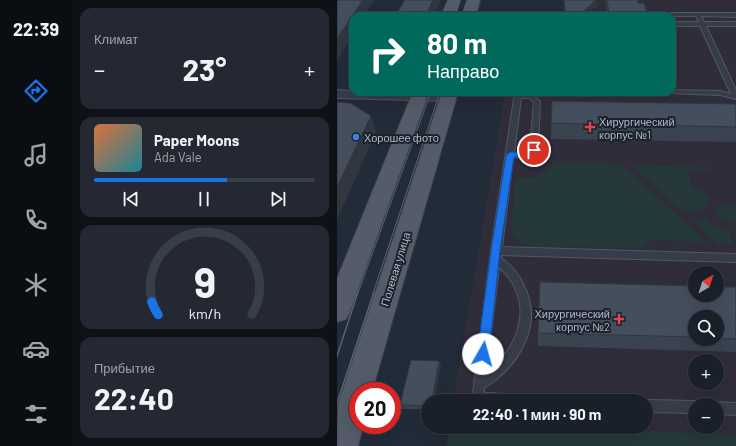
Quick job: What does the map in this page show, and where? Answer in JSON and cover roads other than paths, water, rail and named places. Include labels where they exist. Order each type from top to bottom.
[{"type":"main road","points":[[450,12],[454,0]]},
{"type":"main road","points":[[470,12],[474,0]]},
{"type":"main road","points":[[337,311],[419,96]]},
{"type":"main road","name":"Полевая улица","points":[[342,446],[353,405],[449,96]]},
{"type":"street","points":[[337,94],[349,94]]},
{"type":"lane","points":[[676,14],[736,15]]},
{"type":"lane","points":[[698,14],[736,97]]},
{"type":"lane","points":[[676,24],[736,24]]},
{"type":"lane","points":[[676,92],[720,93],[736,97]]},
{"type":"lane","points":[[478,394],[495,255],[518,96]]},
{"type":"lane","points":[[510,155],[524,155],[534,150],[537,101],[530,96]]},
{"type":"lane","points":[[495,255],[736,258]]},
{"type":"lane","points":[[479,385],[490,379],[513,356],[524,329],[526,302],[517,280],[495,255]]},
{"type":"lane","points":[[653,406],[688,407]]},
{"type":"lane","points":[[724,408],[736,409]]},
{"type":"tram line","points":[[456,12],[460,0]]},
{"type":"tram line","points":[[463,12],[467,0]]},
{"type":"tram line","points":[[358,293],[430,96]]},
{"type":"tram line","points":[[373,293],[439,96]]},
{"type":"tram line","points":[[337,356],[358,292]]},
{"type":"tram line","points":[[337,403],[374,292]]},
{"type":"place","name":"Хирургический корпус №1","points":[[590,127]]},
{"type":"place","name":"Хорошее фото","points":[[356,137]]},
{"type":"place","name":"Хирургический корпус №2","points":[[619,319]]}]
